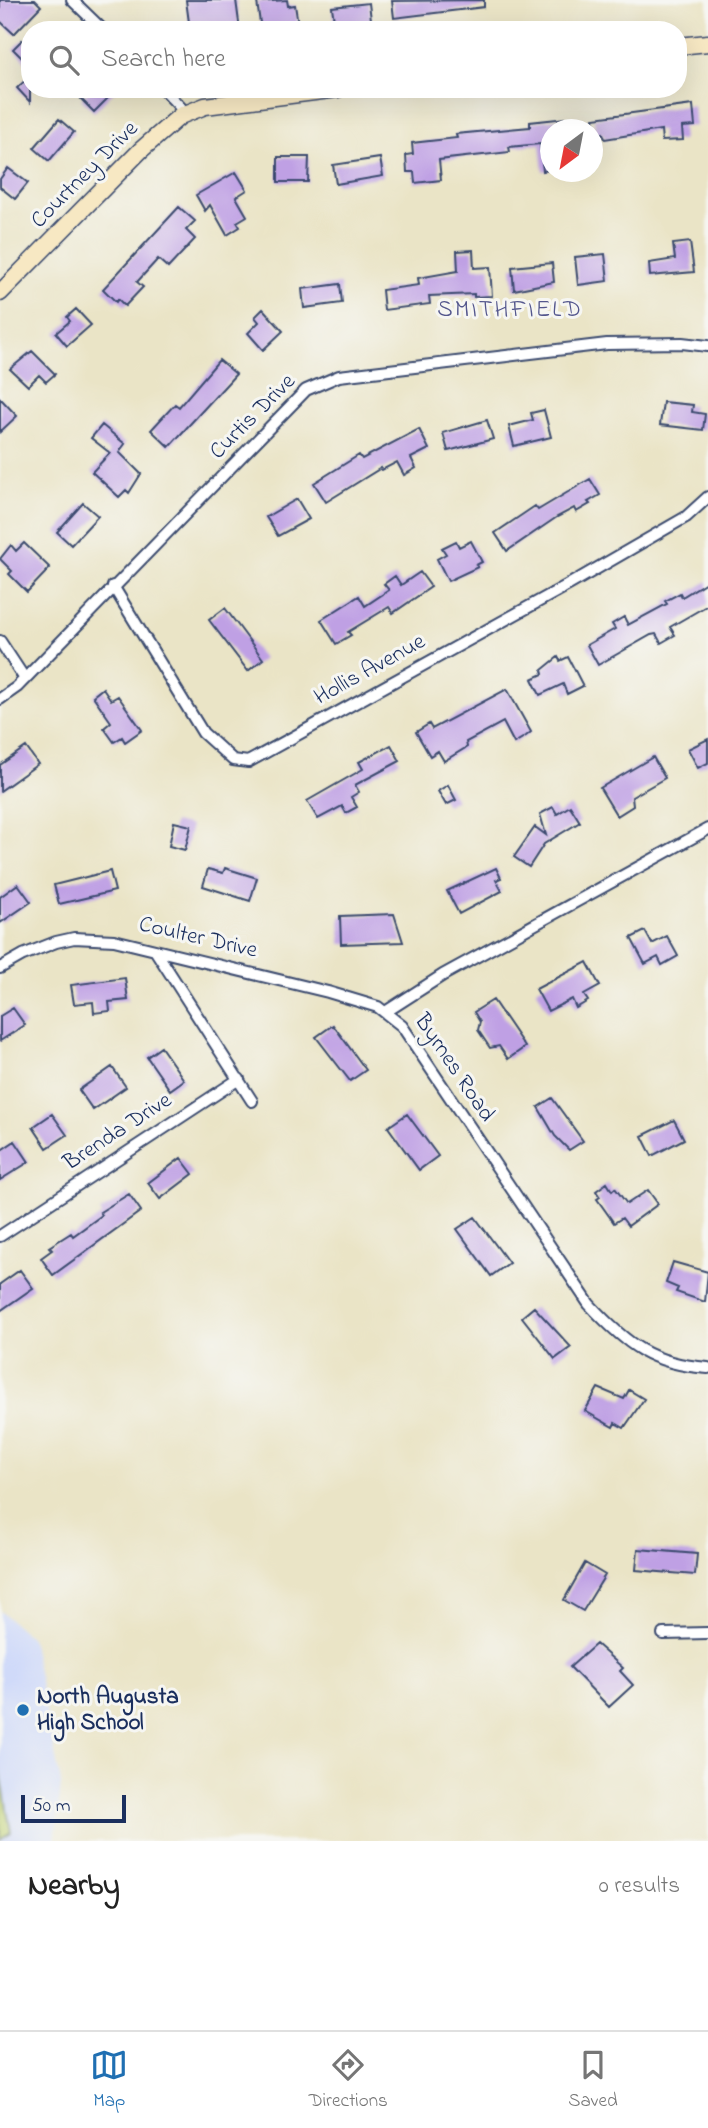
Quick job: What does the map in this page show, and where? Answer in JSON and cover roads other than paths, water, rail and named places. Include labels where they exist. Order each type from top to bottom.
[{"type":"street","points":[[72,0],[94,21]]},
{"type":"street","points":[[687,45],[708,43]]},
{"type":"street","points":[[172,98],[186,113]]},
{"type":"street","name":"Courtney Drive","points":[[0,293],[170,123],[205,106],[268,98]]},
{"type":"street","name":"Curtis Drive","points":[[0,699],[25,679],[113,586],[306,390],[316,383],[339,376],[607,344],[682,343],[708,346]]},
{"type":"street","name":"Hollis Avenue","points":[[113,586],[203,733],[233,760],[248,762],[570,584],[686,517],[708,497]]},
{"type":"street","points":[[0,641],[25,679]]},
{"type":"street","name":"Byrnes Road","points":[[708,829],[443,975],[387,1012],[402,1026],[589,1304],[617,1334],[646,1354],[678,1366],[708,1368]]},
{"type":"street","name":"Coulter Drive","points":[[0,968],[39,947],[74,938],[114,940],[281,979],[387,1012]]},
{"type":"street","points":[[155,950],[252,1101]]},
{"type":"street","name":"Brenda Drive","points":[[0,1236],[239,1079]]},
{"type":"street","points":[[663,1634],[708,1633]]},
{"type":"place","name":"North Augusta High School","points":[[23,1710]]},
{"type":"district","name":"SMITHFIELD","points":[[510,310]]}]
